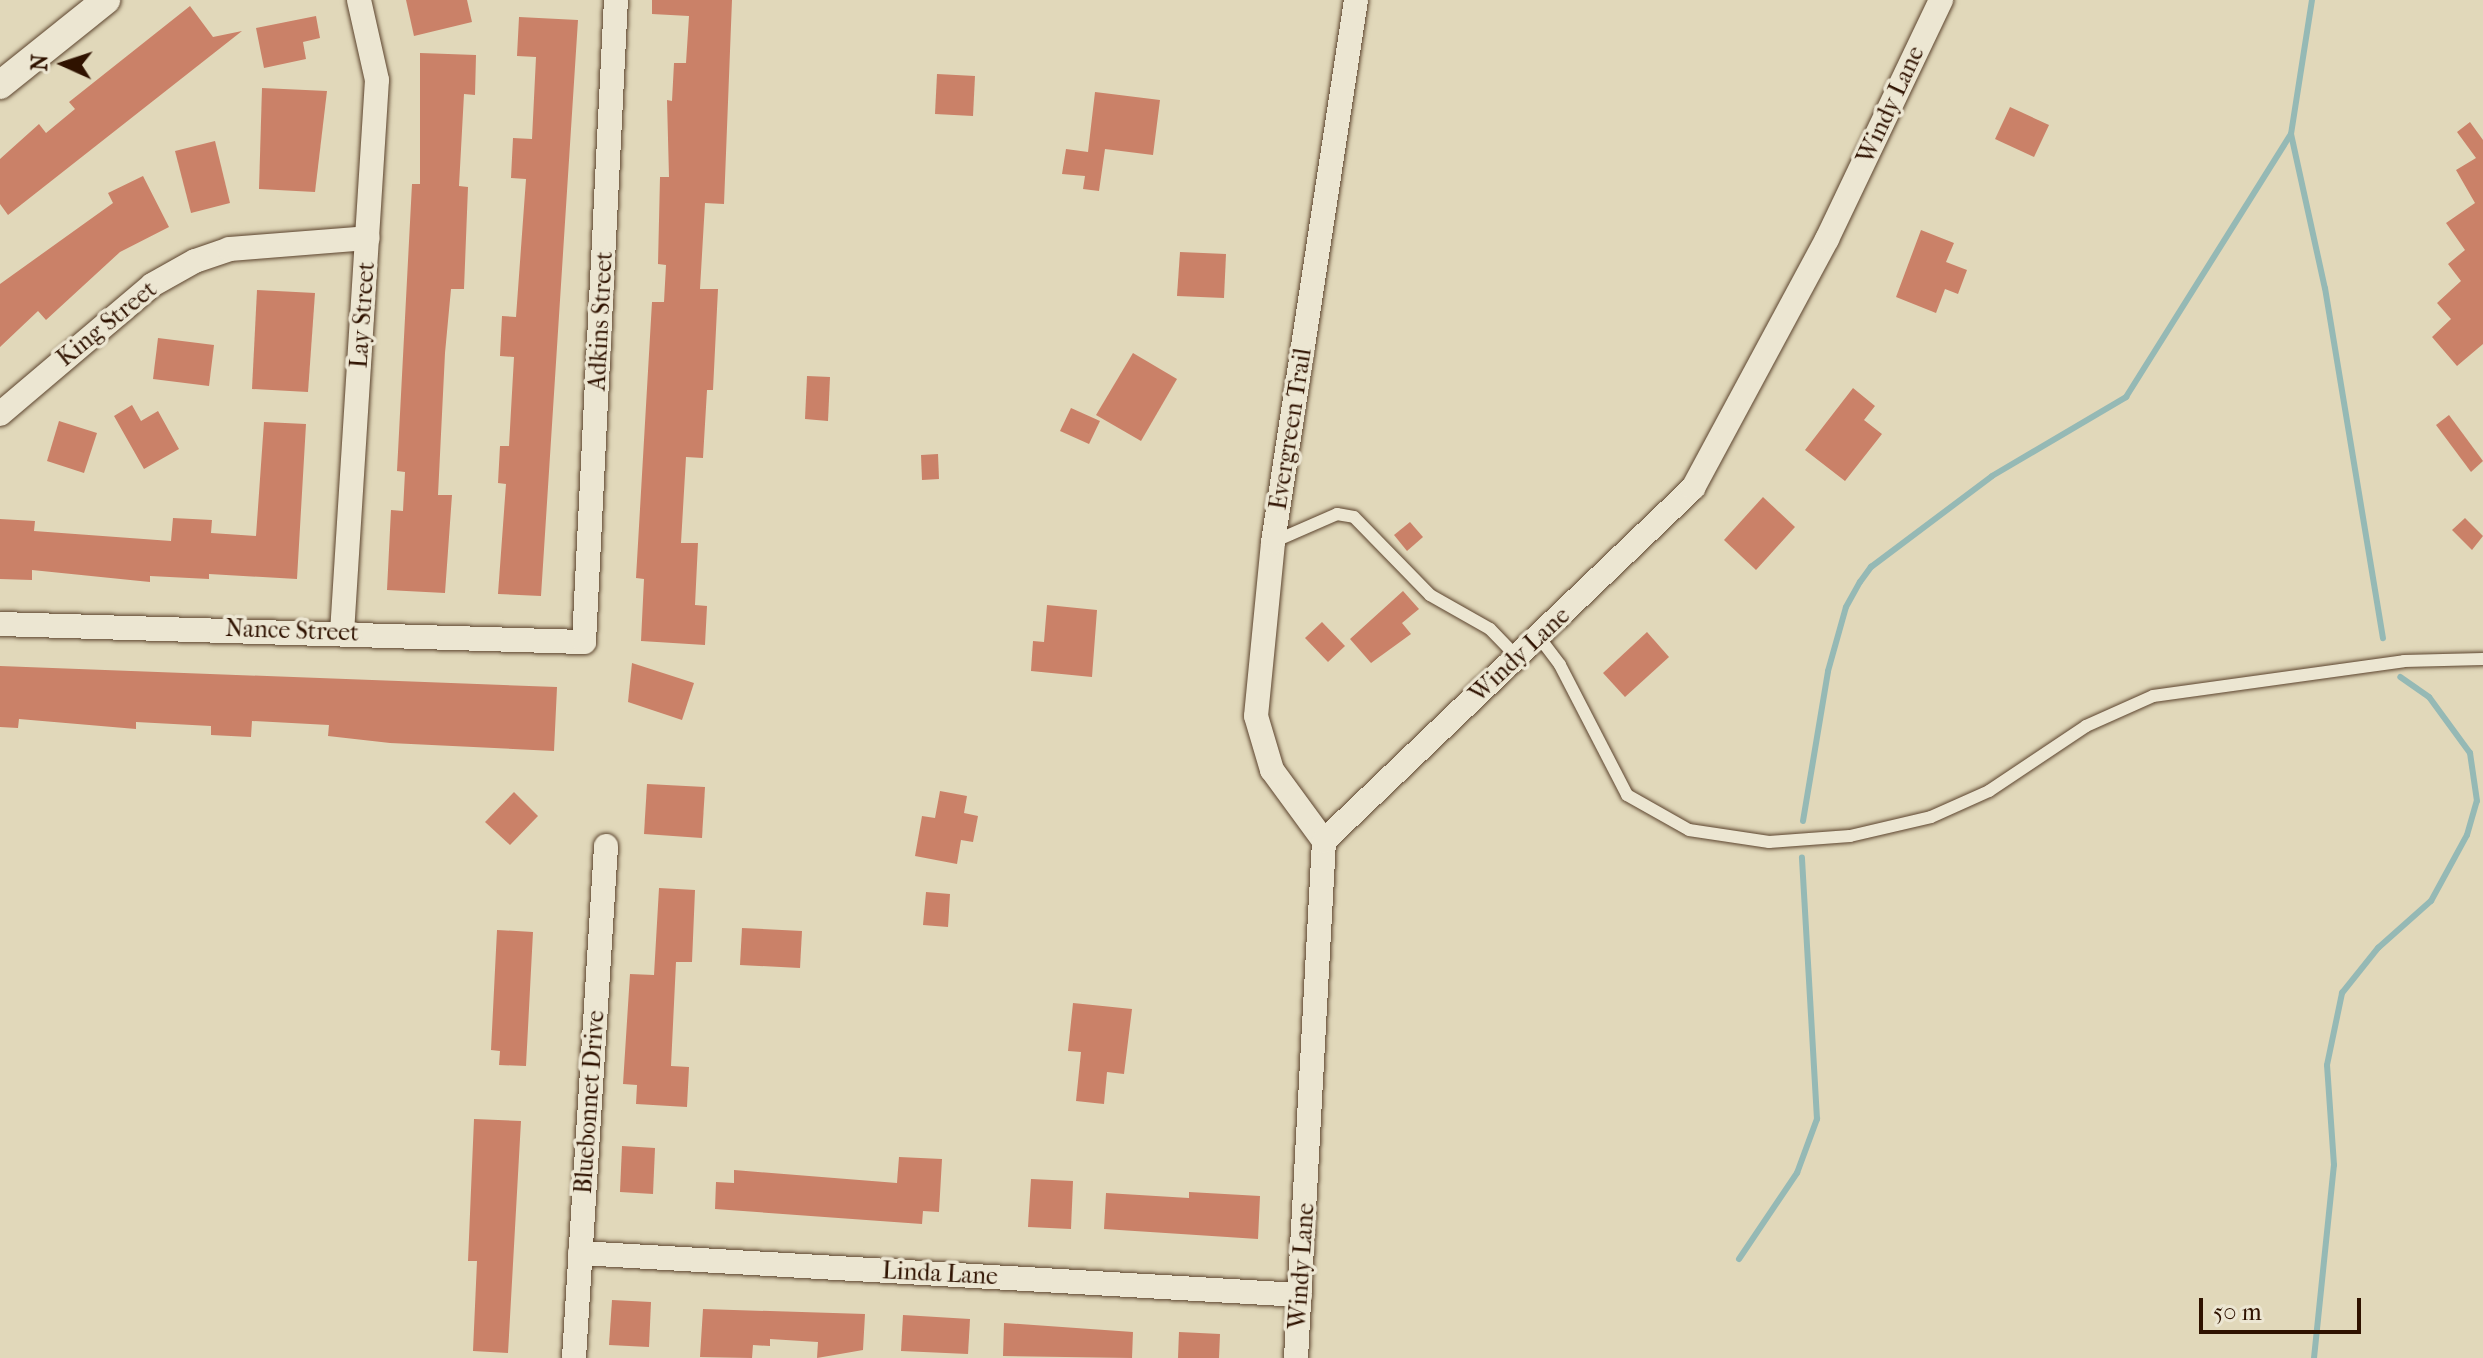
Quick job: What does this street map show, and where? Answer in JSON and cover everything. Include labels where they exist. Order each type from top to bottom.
[{"type":"street","points":[[0,85],[106,0]]},
{"type":"street","name":"Lay Street","points":[[342,633],[377,80],[359,0]]},
{"type":"street","name":"Adkins Street","points":[[584,642],[616,0]]},
{"type":"street","name":"Evergreen Trail","points":[[1324,841],[1272,770],[1256,716],[1273,542],[1356,0]]},
{"type":"street","name":"Windy Lane","points":[[1296,1358],[1324,841],[1514,654],[1539,637],[1693,488],[1827,239],[1941,0]]},
{"type":"street","name":"King Street","points":[[0,414],[152,285],[195,261],[229,249],[368,238]]},
{"type":"street","name":"Nance Street","points":[[0,624],[584,642]]},
{"type":"street","name":"Bluebonnet Drive","points":[[574,1358],[606,846]]},
{"type":"street","name":"Linda Lane","points":[[580,1253],[1300,1295]]},
{"type":"lane","points":[[1273,542],[1337,514],[1354,517],[1430,595],[1490,629],[1514,654]]},
{"type":"lane","points":[[1539,637],[1560,665],[1627,795],[1689,830],[1769,842],[1850,836],[1931,817],[1989,791],[2086,726],[2153,696],[2404,661],[2483,659]]},
{"type":"building","points":[[406,0],[467,0],[472,22],[414,36]]},
{"type":"building","points":[[652,0],[732,0],[724,204],[705,203],[700,289],[718,289],[713,390],[707,390],[703,458],[686,457],[681,543],[698,543],[695,605],[707,606],[705,645],[641,641],[644,579],[636,578],[652,302],[664,302],[666,265],[658,264],[660,177],[669,177],[667,100],[672,101],[674,63],[686,63],[689,16],[652,14]]},
{"type":"building","points":[[190,6],[213,37],[242,31],[8,215],[0,204],[0,159],[39,124],[46,133],[75,109],[69,102]]},
{"type":"building","points":[[316,16],[320,38],[303,42],[306,59],[264,68],[256,28]]},
{"type":"building","points":[[519,17],[578,20],[541,596],[498,594],[506,484],[498,483],[500,446],[509,446],[514,357],[500,356],[502,316],[516,317],[526,179],[511,178],[513,138],[532,139],[536,57],[517,56]]},
{"type":"building","points":[[420,53],[476,55],[475,95],[464,94],[459,186],[468,187],[464,289],[451,289],[445,353],[438,495],[452,495],[445,593],[387,590],[391,510],[403,511],[405,472],[397,471],[412,184],[420,184]]},
{"type":"building","points":[[937,74],[975,76],[973,116],[935,114]]},
{"type":"building","points":[[262,88],[327,91],[315,192],[259,189]]},
{"type":"building","points":[[1095,92],[1160,100],[1153,155],[1105,149],[1099,191],[1083,189],[1085,176],[1062,174],[1066,149],[1088,152]]},
{"type":"building","points":[[2010,107],[2049,125],[2034,157],[1995,139]]},
{"type":"building","points":[[2470,122],[2483,140],[2483,344],[2457,366],[2432,337],[2451,319],[2437,303],[2461,281],[2448,264],[2465,250],[2446,223],[2475,203],[2456,170],[2476,158],[2457,132]]},
{"type":"building","points":[[215,141],[230,203],[191,213],[175,151]]},
{"type":"building","points":[[143,176],[169,227],[120,252],[46,320],[38,311],[0,347],[0,284],[113,203],[108,193]]},
{"type":"building","points":[[1921,230],[1954,243],[1946,262],[1967,270],[1958,294],[1945,289],[1936,313],[1896,297]]},
{"type":"building","points":[[1180,252],[1226,254],[1224,298],[1177,296]]},
{"type":"building","points":[[257,290],[315,293],[308,392],[252,389]]},
{"type":"building","points":[[158,338],[214,345],[209,386],[153,379]]},
{"type":"building","points":[[1133,353],[1177,379],[1141,441],[1096,415]]},
{"type":"building","points":[[807,376],[830,377],[828,421],[805,419]]},
{"type":"building","points":[[1853,388],[1875,406],[1864,420],[1882,434],[1845,481],[1805,450]]},
{"type":"building","points":[[132,405],[141,421],[158,411],[179,449],[144,469],[114,416]]},
{"type":"building","points":[[1071,408],[1100,421],[1089,444],[1060,431]]},
{"type":"building","points":[[2449,415],[2483,461],[2471,472],[2436,425]]},
{"type":"building","points":[[59,421],[97,433],[84,473],[47,461]]},
{"type":"building","points":[[264,422],[306,424],[297,579],[209,574],[209,579],[150,576],[150,582],[32,570],[32,580],[0,579],[0,519],[35,521],[34,531],[171,541],[173,518],[212,520],[211,533],[256,536]]},
{"type":"building","points":[[938,454],[939,479],[922,480],[921,455]]},
{"type":"building","points":[[1763,497],[1795,527],[1756,570],[1724,540]]},
{"type":"building","points":[[2465,518],[2483,536],[2472,550],[2452,530]]},
{"type":"building","points":[[1410,522],[1423,537],[1407,551],[1394,535]]},
{"type":"building","points":[[1403,591],[1419,609],[1402,623],[1411,634],[1371,663],[1350,639]]},
{"type":"building","points":[[1047,605],[1097,610],[1092,677],[1031,671],[1033,641],[1044,642]]},
{"type":"building","points":[[1322,622],[1345,646],[1328,662],[1305,638]]},
{"type":"building","points":[[1647,632],[1669,657],[1625,697],[1603,673]]},
{"type":"building","points":[[632,663],[694,683],[682,720],[628,702]]},
{"type":"building","points":[[0,666],[557,687],[554,751],[390,743],[328,736],[329,725],[252,721],[251,737],[211,735],[211,726],[136,722],[136,729],[19,719],[18,728],[0,727]]},
{"type":"building","points":[[647,784],[705,787],[702,838],[644,834]]},
{"type":"building","points":[[940,791],[967,796],[964,813],[978,816],[973,842],[961,840],[957,864],[915,856],[922,816],[935,818]]},
{"type":"building","points":[[514,792],[538,816],[510,845],[485,822]]},
{"type":"building","points":[[659,888],[695,890],[692,962],[676,962],[671,1066],[689,1067],[687,1107],[636,1104],[637,1085],[623,1084],[630,974],[654,975]]},
{"type":"building","points":[[926,892],[950,894],[948,927],[923,925]]},
{"type":"building","points":[[742,928],[802,931],[800,968],[740,965]]},
{"type":"building","points":[[497,930],[533,932],[526,1066],[499,1065],[500,1051],[491,1050]]},
{"type":"building","points":[[1073,1003],[1132,1009],[1124,1074],[1107,1072],[1104,1104],[1076,1101],[1081,1052],[1068,1051]]},
{"type":"building","points":[[474,1119],[521,1121],[508,1353],[473,1351],[477,1261],[468,1261]]},
{"type":"building","points":[[622,1146],[655,1148],[653,1194],[620,1192]]},
{"type":"building","points":[[899,1157],[942,1159],[939,1212],[923,1211],[922,1224],[715,1209],[716,1182],[734,1183],[734,1170],[897,1183]]},
{"type":"building","points":[[1031,1179],[1073,1181],[1071,1229],[1028,1227]]},
{"type":"building","points":[[1189,1192],[1260,1196],[1258,1239],[1104,1229],[1106,1193],[1189,1198]]},
{"type":"building","points":[[612,1300],[651,1302],[649,1347],[609,1345]]},
{"type":"building","points":[[703,1309],[865,1314],[863,1350],[817,1358],[818,1342],[770,1339],[770,1346],[753,1345],[752,1358],[700,1357]]},
{"type":"building","points":[[903,1315],[970,1319],[968,1354],[901,1351]]},
{"type":"building","points":[[1004,1323],[1133,1332],[1132,1358],[1003,1356]]},
{"type":"building","points":[[1179,1332],[1220,1334],[1219,1358],[1178,1358]]},
{"type":"waterway","points":[[2312,0],[2291,134],[2325,288],[2383,638]]},
{"type":"waterway","points":[[1803,821],[1828,671],[1846,607],[1860,582],[1871,567],[1992,476],[2126,397],[2291,134]]},
{"type":"waterway","points":[[2314,1358],[2334,1165],[2327,1065],[2342,993],[2378,948],[2431,901],[2467,835],[2477,801],[2470,753],[2429,697],[2400,677]]},
{"type":"waterway","points":[[1739,1259],[1797,1173],[1817,1119],[1802,857]]}]
